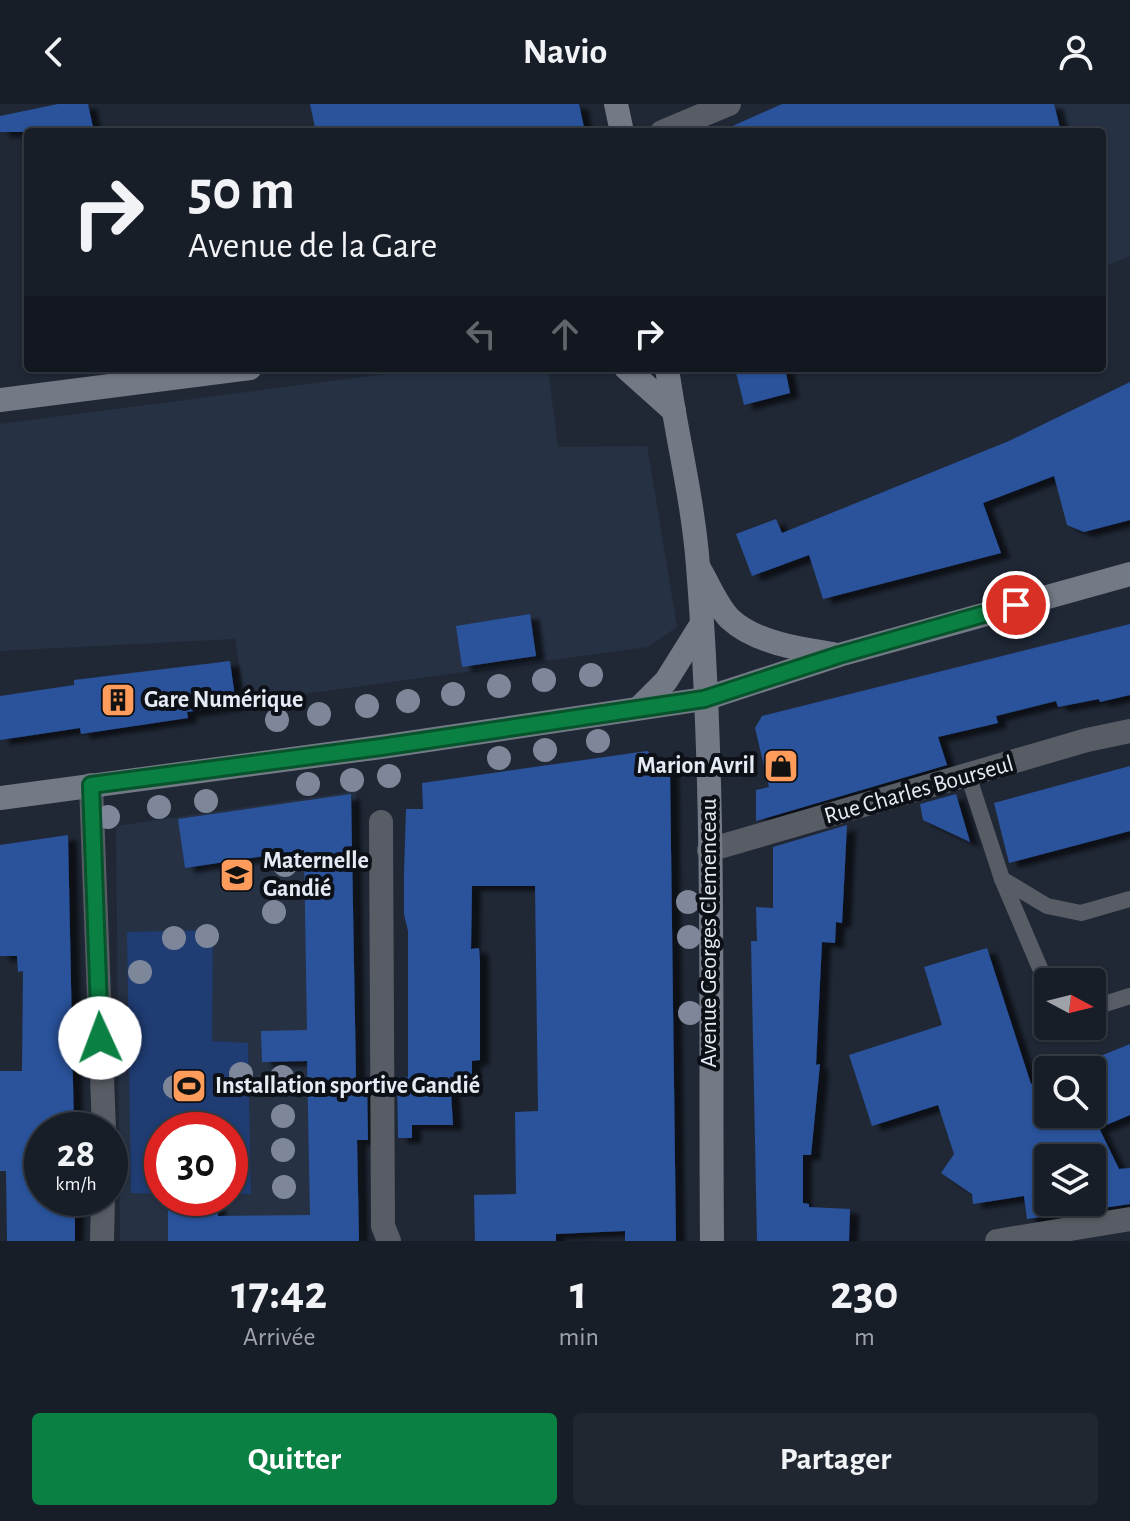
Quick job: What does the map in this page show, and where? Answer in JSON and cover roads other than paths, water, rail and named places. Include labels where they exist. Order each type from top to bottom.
[{"type":"street","points":[[616,104],[621,128]]},
{"type":"street","points":[[672,128],[729,104]]},
{"type":"street","points":[[0,400],[219,372]]},
{"type":"street","points":[[630,372],[674,411]]},
{"type":"street","points":[[668,372],[698,565],[730,619],[792,648],[839,655]]},
{"type":"street","name":"Avenue Georges Clemenceau","points":[[698,565],[709,850],[712,1241]]},
{"type":"street","points":[[0,798],[381,747],[704,699],[839,655],[1130,574]]},
{"type":"street","points":[[640,707],[666,681],[701,625]]},
{"type":"street","name":"Rue Charles Bourseul","points":[[709,850],[1087,740],[1130,731]]},
{"type":"street","points":[[91,785],[103,1112]]},
{"type":"street","points":[[381,822],[383,1226],[389,1241]]},
{"type":"street","points":[[102,1241],[103,1216]]},
{"type":"street","points":[[997,1241],[1130,1219]]},
{"type":"lane","points":[[968,775],[1002,879],[1040,968]]},
{"type":"lane","points":[[1002,879],[1047,906],[1081,913],[1130,899]]},
{"type":"lane","points":[[1106,1004],[1130,996]]},
{"type":"place","name":"Gare Numérique","points":[[118,700]]},
{"type":"place","name":"Marion Avril","points":[[781,766]]},
{"type":"place","name":"Maternelle Gandié","points":[[237,875]]},
{"type":"place","name":"Installation sportive Gandié","points":[[189,1086]]}]
